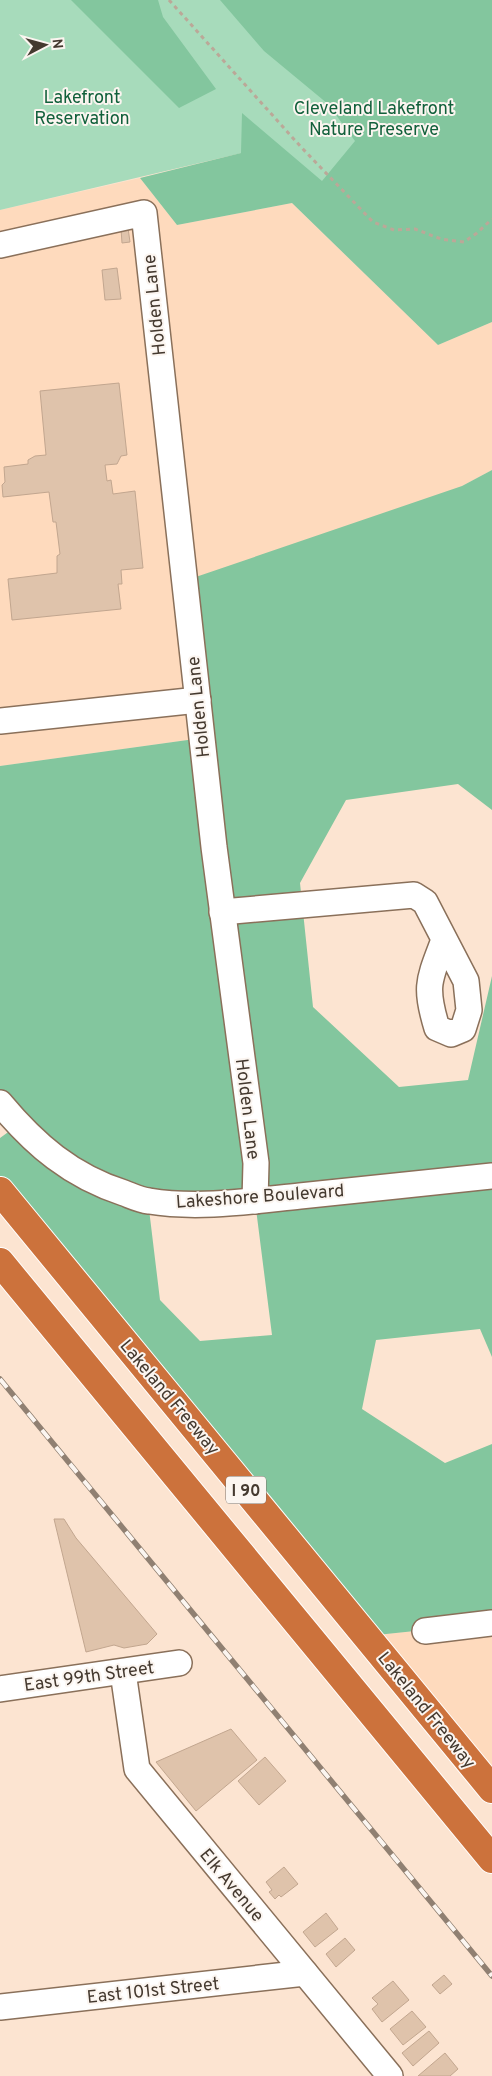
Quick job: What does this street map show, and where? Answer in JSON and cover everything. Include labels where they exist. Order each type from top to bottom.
[{"type":"highway","name":"Lakeland Freeway","points":[[0,1191],[492,1789]]},
{"type":"highway","name":"I 90","points":[[0,1262],[492,1859]]},
{"type":"street","name":"Holden Lane","points":[[0,245],[144,213],[211,822],[256,1163],[255,1200]]},
{"type":"street","points":[[0,721],[198,700]]},
{"type":"street","points":[[222,912],[414,895],[425,902],[444,940]]},
{"type":"street","name":"Lakeshore Boulevard","points":[[0,1103],[18,1125],[44,1150],[72,1170],[109,1188],[148,1201],[188,1204],[255,1200],[492,1176]]},
{"type":"street","points":[[425,1631],[492,1623]]},
{"type":"street","name":"East 99th Street","points":[[0,1689],[179,1663]]},
{"type":"street","name":"Elk Avenue","points":[[123,1672],[137,1769],[390,2076]]},
{"type":"street","name":"East 101st Street","points":[[0,2007],[306,1973]]},
{"type":"path","points":[[169,0],[301,147],[373,222],[394,230],[415,228],[441,239],[464,242],[492,219]]},
{"type":"shaded area","points":[[140,178],[177,225],[292,203],[438,345],[492,322],[492,470],[462,486],[202,738],[0,766],[0,210]]},
{"type":"shaded area","points":[[492,1623],[492,1789],[367,1636]]},
{"type":"green space","name":"Cleveland Lakefront Nature Preserve","points":[[0,0],[492,0],[492,272],[242,153],[0,210]]},
{"type":"green space","points":[[71,0],[158,0],[163,17],[216,89],[179,108]]},
{"type":"green space","name":"Cleveland Lakefront Nature Preserve","points":[[220,0],[492,0],[492,322],[438,345],[292,203],[177,225],[140,178],[241,153],[242,113],[322,181],[355,141],[328,104],[264,51]]},
{"type":"green space","points":[[492,470],[492,810],[458,784],[346,800],[300,883],[313,1007],[399,1087],[468,1080],[492,976],[492,1357],[480,1329],[376,1340],[362,1409],[445,1463],[492,1444],[492,1623],[367,1636],[0,1191],[0,1138],[18,1125],[0,1103],[0,766],[202,738],[184,581],[462,486]],"holes":[[[148,1201],[255,1201],[272,1335],[200,1341],[160,1300]]]},
{"type":"building","points":[[128,228],[130,242],[122,243],[121,229]]},
{"type":"building","points":[[117,268],[121,299],[105,300],[102,270]]},
{"type":"building","points":[[119,383],[127,455],[121,456],[117,464],[105,465],[107,481],[111,480],[113,494],[135,491],[143,568],[121,570],[122,584],[118,584],[121,609],[12,620],[8,579],[57,573],[57,556],[60,554],[56,522],[53,522],[49,492],[3,497],[4,467],[28,464],[28,460],[35,456],[46,455],[40,391]]},
{"type":"building","points":[[54,1519],[64,1519],[76,1538],[157,1634],[147,1644],[124,1648],[114,1645],[86,1652]]},
{"type":"building","points":[[231,1729],[257,1760],[196,1811],[156,1762]]},
{"type":"building","points":[[265,1757],[286,1781],[259,1805],[238,1781]]},
{"type":"building","points":[[284,1867],[298,1884],[281,1897],[279,1895],[275,1899],[269,1892],[272,1890],[266,1882]]},
{"type":"building","points":[[326,1913],[338,1929],[315,1947],[303,1932]]},
{"type":"building","points":[[345,1938],[355,1950],[336,1967],[326,1954]]},
{"type":"building","points":[[444,1975],[452,1984],[440,1994],[432,1985]]},
{"type":"building","points":[[393,1981],[409,2000],[382,2022],[372,2009],[378,2004],[372,1998]]},
{"type":"building","points":[[412,2011],[426,2027],[403,2045],[390,2029]]},
{"type":"building","points":[[429,2031],[439,2043],[413,2066],[402,2053]]},
{"type":"building","points":[[445,2053],[458,2069],[450,2076],[418,2076]]},
{"type":"railway","points":[[0,1379],[492,1976]]},
{"type":"park label","name":"Lakefront Reservation","points":[[82,107]]}]
